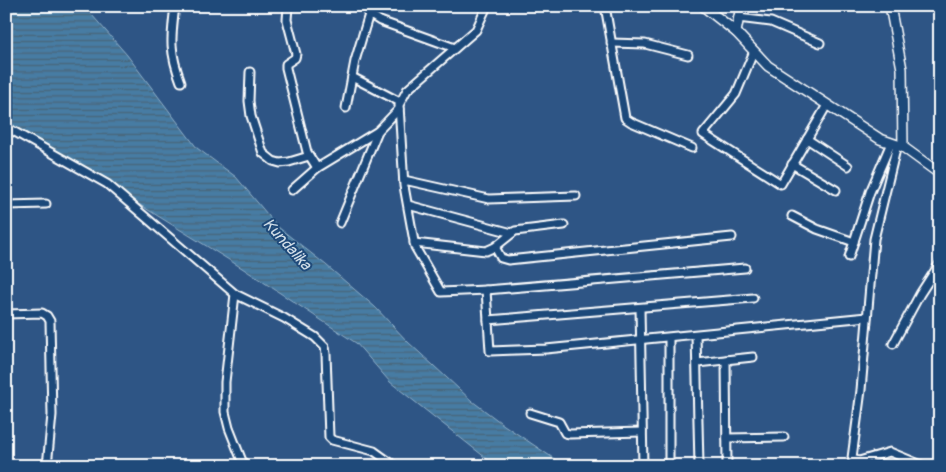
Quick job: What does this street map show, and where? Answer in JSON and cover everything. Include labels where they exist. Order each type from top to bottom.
[{"type":"street","points":[[175,6],[171,46],[174,63],[181,82]]},
{"type":"street","points":[[288,6],[287,20],[296,54],[286,64],[286,68],[309,156],[317,168]]},
{"type":"street","points":[[363,6],[369,14],[380,21],[455,48]]},
{"type":"street","points":[[340,223],[378,131],[400,105],[407,90],[476,30],[488,6]]},
{"type":"street","points":[[605,6],[626,118],[631,122],[692,148]]},
{"type":"street","points":[[704,6],[736,32],[768,66],[880,139],[897,145],[940,174]]},
{"type":"street","points":[[736,32],[741,6]]},
{"type":"street","points":[[890,6],[902,69],[897,145],[874,239],[866,317],[862,390],[852,458],[859,461],[890,452],[924,466]]},
{"type":"street","points":[[346,108],[352,77],[369,14]]},
{"type":"street","points":[[738,18],[771,22],[820,43]]},
{"type":"street","points":[[611,43],[645,44],[688,55]]},
{"type":"street","points":[[754,51],[736,94],[703,134],[781,184],[827,104]]},
{"type":"street","points":[[250,72],[249,102],[251,116],[263,153],[273,161],[280,163],[309,156]]},
{"type":"street","points":[[352,77],[400,105]]},
{"type":"street","points":[[400,105],[404,180],[415,248],[441,292],[486,290],[745,268]]},
{"type":"street","points":[[6,127],[108,184],[235,294],[284,318],[320,341],[325,347],[326,354],[329,438],[378,453],[395,466]]},
{"type":"street","points":[[292,190],[317,168],[378,131]]},
{"type":"street","points":[[807,139],[848,166]]},
{"type":"street","points":[[849,257],[870,192],[897,145]]},
{"type":"street","points":[[792,164],[836,190]]},
{"type":"street","points":[[404,180],[489,200],[576,196]]},
{"type":"street","points":[[6,205],[46,204]]},
{"type":"street","points":[[408,205],[512,233]]},
{"type":"street","points":[[792,216],[817,230],[854,242]]},
{"type":"street","points":[[414,243],[482,251],[495,247],[512,233],[519,230],[564,225]]},
{"type":"street","points":[[495,247],[502,259],[508,260],[732,236]]},
{"type":"street","points":[[893,344],[920,294],[940,263]]},
{"type":"street","points":[[486,290],[490,351],[546,349],[640,341],[866,317]]},
{"type":"street","points":[[235,294],[225,382],[225,412],[228,428],[244,466]]},
{"type":"street","points":[[488,320],[753,298]]},
{"type":"street","points":[[640,308],[643,466]]},
{"type":"street","points":[[6,314],[42,314],[47,316],[50,321],[52,415],[47,466]]},
{"type":"street","points":[[696,335],[699,466]]},
{"type":"street","points":[[669,338],[669,466]]},
{"type":"street","points":[[697,363],[753,357]]},
{"type":"street","points":[[726,360],[727,466]]},
{"type":"street","points":[[530,413],[559,422],[565,433],[570,434],[642,432]]},
{"type":"street","points":[[727,438],[784,437]]},
{"type":"water","name":"Kundalika","points":[[6,6],[84,6],[127,55],[197,148],[236,177],[278,227],[375,307],[408,342],[472,401],[562,464],[561,466],[496,466],[390,382],[356,343],[242,268],[6,122]]}]
